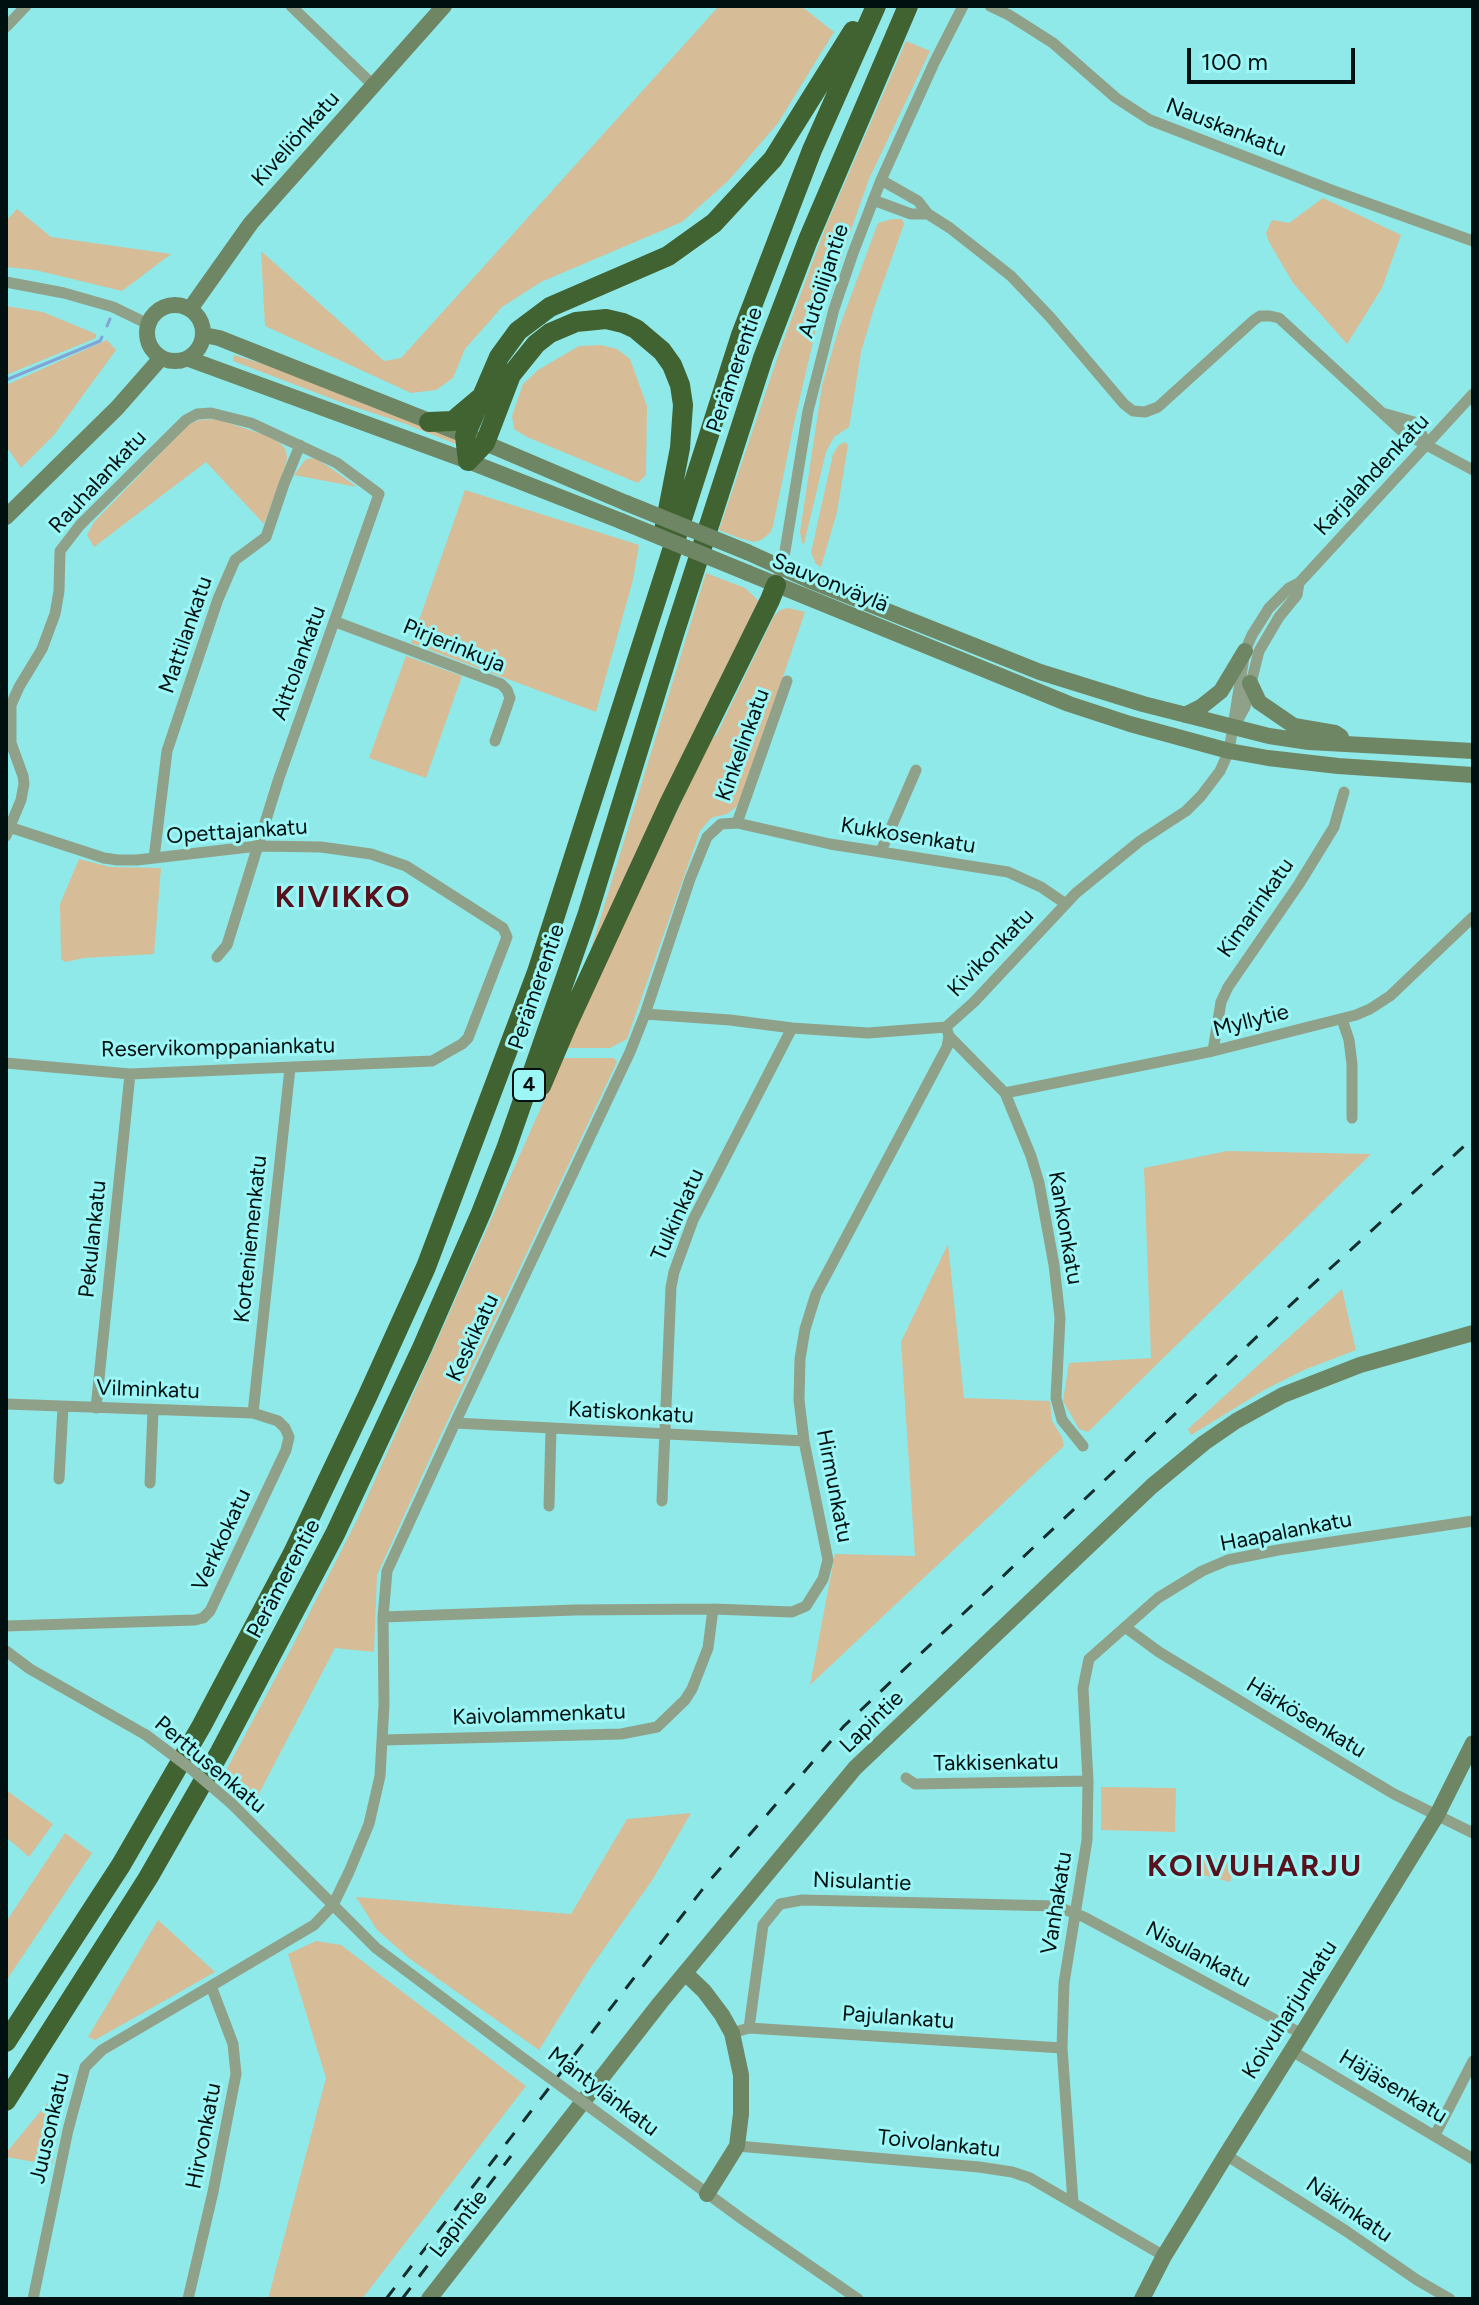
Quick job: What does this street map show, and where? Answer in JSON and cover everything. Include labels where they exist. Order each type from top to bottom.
[{"type":"highway","points":[[468,461],[465,436],[482,396],[504,349],[528,322],[550,307],[668,256],[723,215],[773,159],[853,31],[874,6]]},
{"type":"highway","name":"Perämerentie","points":[[6,2042],[121,1865],[202,1725],[292,1555],[414,1295],[537,972],[741,335],[812,150],[874,6]]},
{"type":"highway","name":"Perämerentie","points":[[6,2101],[148,1878],[220,1752],[335,1534],[422,1348],[506,1149],[588,913],[763,358],[814,225],[908,6]]},
{"type":"highway","points":[[468,461],[485,443],[511,375],[536,344],[550,333],[576,322],[606,319],[636,329],[662,351],[672,365],[680,385],[683,405],[680,448],[661,544],[660,585]]},
{"type":"highway","points":[[429,422],[453,421],[482,396]]},
{"type":"highway","points":[[506,1149],[529,1117],[567,1025],[717,704],[770,600],[778,576]]},
{"type":"main road","name":"Kiveliönkatu","points":[[190,309],[251,223],[444,6]]},
{"type":"main road","points":[[182,305],[190,309],[200,320],[204,335],[202,344],[189,359],[172,362],[161,358],[149,346],[146,335],[152,316],[165,306],[182,305]]},
{"type":"main road","name":"Sauvonväylä","points":[[204,335],[219,338],[485,443],[747,552],[778,576],[1069,704],[1229,751],[1326,765],[1473,775]]},
{"type":"main road","points":[[6,517],[117,408],[161,358]]},
{"type":"main road","name":"Sauvonväylä","points":[[189,359],[468,461],[748,573],[778,576],[1080,686],[1234,727],[1309,742],[1473,751]]},
{"type":"main road","points":[[1185,715],[1221,691],[1245,651]]},
{"type":"main road","points":[[1250,683],[1259,702],[1283,720],[1294,726],[1335,733],[1348,744]]},
{"type":"main road","name":"Lapintie","points":[[429,2299],[685,1973],[855,1768],[1177,1463],[1236,1421],[1295,1389],[1360,1365],[1473,1333]]},
{"type":"main road","name":"Koivuharjunkatu","points":[[1142,2299],[1164,2256],[1437,1815],[1473,1743]]},
{"type":"main road","points":[[685,1973],[712,2000],[732,2033],[741,2075],[737,2146],[707,2194]]},
{"type":"street","points":[[6,27],[26,6]]},
{"type":"street","points":[[291,6],[373,85]]},
{"type":"street","name":"Autoilijantie","points":[[778,576],[820,356],[853,253],[881,180],[963,6]]},
{"type":"street","name":"Nauskankatu","points":[[990,6],[1053,43],[1116,98],[1150,120],[1473,241]]},
{"type":"street","points":[[881,180],[918,201],[928,214],[1011,276],[1133,411],[1145,412],[1158,407],[1254,320],[1260,316],[1270,316],[1279,318],[1384,413],[1414,422],[1426,444],[1473,470]]},
{"type":"street","points":[[873,200],[911,214],[928,214]]},
{"type":"street","points":[[6,282],[64,293],[113,307],[148,324]]},
{"type":"street","name":"Karjalahdenkatu","points":[[1299,583],[1473,394]]},
{"type":"street","name":"Rauhalankatu","points":[[7,830],[21,800],[24,784],[11,743],[11,705],[42,649],[55,614],[61,549],[80,525],[186,420],[197,414],[211,413],[272,432],[337,463],[379,494]]},
{"type":"street","name":"Mattilankatu","points":[[154,858],[167,751],[218,599],[235,560],[266,537],[300,445]]},
{"type":"street","name":"Aittolankatu","points":[[217,957],[227,945],[279,778],[379,494]]},
{"type":"street","points":[[1234,727],[1245,651],[1252,635],[1269,608],[1289,588],[1299,583]]},
{"type":"street","points":[[1234,727],[1245,707],[1259,651],[1279,617],[1297,595],[1299,583]]},
{"type":"street","name":"Pirjerinkuja","points":[[336,622],[501,684],[510,698],[495,741]]},
{"type":"street","name":"Kinkelinkatu","points":[[737,823],[787,681]]},
{"type":"street","name":"Kivikonkatu","points":[[645,1014],[868,1033],[948,1032],[1066,904],[1097,875],[1194,804],[1220,771],[1229,751],[1234,727]]},
{"type":"street","points":[[881,851],[916,770]]},
{"type":"street","name":"Kimarinkatu","points":[[1213,1051],[1221,1002],[1228,987],[1334,827],[1344,792]]},
{"type":"street","name":"Kukkosenkatu","points":[[737,823],[830,844],[1008,872],[1041,887],[1066,904]]},
{"type":"street","name":"Keskikatu","points":[[333,1905],[369,1824],[380,1776],[383,1617],[387,1571],[630,1052],[707,837],[721,824],[737,823]]},
{"type":"street","name":"Opettajankatu","points":[[7,830],[104,858],[137,860],[258,846],[321,847],[388,858],[406,866],[507,932],[506,944],[468,1038],[432,1061]]},
{"type":"street","name":"Myllytie","points":[[1005,1093],[1213,1051],[1342,1019],[1370,1009],[1390,996],[1473,917]]},
{"type":"street","points":[[1342,1019],[1352,1064],[1352,1118]]},
{"type":"street","name":"Tulkinkatu","points":[[662,1501],[671,1287],[678,1258],[693,1220],[792,1028]]},
{"type":"street","name":"Kankonkatu","points":[[948,1032],[1005,1093],[1031,1156],[1052,1243],[1060,1318],[1056,1373],[1059,1410],[1066,1427],[1083,1446]]},
{"type":"street","name":"Hirmunkatu","points":[[383,1617],[575,1610],[792,1612],[806,1606],[823,1579],[828,1560],[799,1400],[800,1359],[805,1329],[828,1271],[947,1047],[948,1032]]},
{"type":"street","name":"Reservikomppaniankatu","points":[[6,1063],[130,1074],[432,1061]]},
{"type":"street","name":"Korteniemenkatu","points":[[253,1413],[290,1068]]},
{"type":"street","name":"Pekulankatu","points":[[96,1408],[130,1074]]},
{"type":"street","name":"Vilminkatu","points":[[6,1404],[253,1413],[273,1419],[285,1428]]},
{"type":"street","points":[[59,1479],[63,1407]]},
{"type":"street","points":[[150,1483],[153,1411]]},
{"type":"street","name":"Katiskonkatu","points":[[455,1423],[804,1441]]},
{"type":"street","name":"Verkkokatu","points":[[6,1626],[195,1620],[205,1616],[286,1450],[289,1437],[285,1428]]},
{"type":"street","points":[[549,1506],[551,1428]]},
{"type":"street","name":"Haapalankatu","points":[[1125,1627],[1159,1597],[1202,1571],[1228,1560],[1473,1521]]},
{"type":"street","name":"Kaivolammenkatu","points":[[383,1740],[621,1734],[651,1729],[666,1720],[692,1689],[708,1648],[713,1609]]},
{"type":"street","name":"Vanhakatu","points":[[1073,2202],[1062,2048],[1064,1983],[1087,1847],[1088,1781],[1083,1688],[1091,1656],[1125,1627]]},
{"type":"street","name":"Härkösenkatu","points":[[1125,1627],[1159,1652],[1341,1763],[1394,1794],[1473,1833]]},
{"type":"street","name":"Perttusenkatu","points":[[6,1651],[30,1669],[146,1735],[190,1768],[232,1804],[333,1905]]},
{"type":"street","name":"Takkisenkatu","points":[[906,1778],[915,1784],[1088,1781]]},
{"type":"street","name":"Nisulantie","points":[[749,2028],[763,1925],[780,1904],[802,1900],[1056,1906],[1074,1912]]},
{"type":"street","points":[[211,1986],[309,1929],[333,1905]]},
{"type":"street","name":"Mäntylänkatu","points":[[333,1905],[376,1948],[707,2194],[858,2299]]},
{"type":"street","name":"Nisulankatu","points":[[1074,1912],[1302,2034]]},
{"type":"street","name":"Juusonkatu","points":[[33,2299],[68,2130],[85,2067],[102,2050],[211,1986]]},
{"type":"street","name":"Hirvonkatu","points":[[188,2299],[236,2074],[233,2044],[211,1986]]},
{"type":"street","name":"Pajulankatu","points":[[732,2033],[749,2028],[1062,2048]]},
{"type":"street","name":"Häjäsenkatu","points":[[1292,2051],[1473,2159]]},
{"type":"street","points":[[1435,2135],[1473,2061]]},
{"type":"street","name":"Toivolankatu","points":[[737,2146],[1003,2170],[1030,2178],[1164,2256]]},
{"type":"street","name":"Näkinkatu","points":[[1226,2155],[1450,2299]]},
{"type":"shaded area","points":[[719,6],[801,6],[834,32],[778,123],[729,180],[682,222],[541,282],[502,307],[465,349],[453,378],[436,390],[411,393],[265,326],[261,251],[384,361],[401,358]]},
{"type":"shaded area","points":[[906,41],[930,51],[869,179],[816,329],[773,526],[761,540],[754,542],[739,538],[719,530],[826,226]]},
{"type":"shaded area","points":[[1323,198],[1401,235],[1382,288],[1347,344],[1293,283],[1266,233],[1272,220],[1289,223]]},
{"type":"shaded area","points":[[17,209],[51,237],[171,254],[122,291],[35,270],[6,267],[6,221]]},
{"type":"shaded area","points":[[902,219],[904,224],[861,352],[849,427],[834,437],[826,452],[804,544],[800,532],[822,386],[838,331],[878,223]]},
{"type":"shaded area","points":[[6,306],[43,312],[96,334],[96,338],[6,375]]},
{"type":"shaded area","points":[[107,340],[116,350],[54,435],[21,468],[6,446],[6,385]]},
{"type":"shaded area","points":[[601,345],[617,349],[630,359],[647,406],[646,475],[638,483],[514,429],[512,416],[523,384],[538,370],[579,346]]},
{"type":"shaded area","points":[[234,355],[295,374],[459,441],[458,445],[233,361]]},
{"type":"shaded area","points":[[216,419],[268,436],[286,450],[283,473],[264,524],[206,462],[94,547],[87,535],[94,522],[188,425],[199,420]]},
{"type":"shaded area","points":[[845,442],[848,445],[837,512],[821,567],[811,553],[833,454]]},
{"type":"shaded area","points":[[315,458],[357,487],[294,475],[306,459]]},
{"type":"shaded area","points":[[465,490],[639,545],[633,580],[596,712],[411,643]]},
{"type":"shaded area","points":[[706,573],[745,588],[759,601],[595,950],[591,949]]},
{"type":"shaded area","points":[[788,608],[805,612],[743,795],[736,807],[727,814],[711,818],[700,831],[627,1039],[610,1048],[567,1048],[710,741],[717,734],[774,616]]},
{"type":"shaded area","points":[[406,656],[462,676],[426,778],[369,758]]},
{"type":"shaded area","points":[[79,859],[110,867],[161,868],[154,954],[65,962],[61,959],[60,904]]},
{"type":"shaded area","points":[[563,1058],[614,1058],[617,1062],[377,1575],[374,1652],[335,1648],[252,1807],[222,1778],[358,1518]]},
{"type":"shaded area","points":[[1227,1151],[1371,1154],[1088,1432],[1079,1429],[1063,1401],[1069,1363],[1151,1358],[1144,1168]]},
{"type":"shaded area","points":[[948,1244],[964,1398],[1050,1401],[1052,1421],[1064,1446],[810,1685],[835,1554],[915,1556],[901,1342]]},
{"type":"shaded area","points":[[1342,1289],[1356,1350],[1266,1389],[1191,1435],[1188,1429]]},
{"type":"shaded area","points":[[1101,1787],[1176,1788],[1175,1832],[1101,1830]]},
{"type":"shaded area","points":[[6,1790],[53,1824],[29,1857],[6,1837]]},
{"type":"shaded area","points":[[691,1813],[653,1879],[589,1970],[539,2050],[410,1959],[377,1930],[356,1897],[571,1914],[627,1819]]},
{"type":"shaded area","points":[[65,1833],[92,1853],[6,1981],[6,1922]]},
{"type":"shaded area","points":[[1204,1856],[1235,1864],[1230,1882],[1199,1874]]},
{"type":"shaded area","points":[[158,1920],[215,1972],[95,2040],[88,2037]]},
{"type":"shaded area","points":[[316,1941],[341,1945],[526,2086],[362,2299],[268,2299],[326,2078],[288,1954]]},
{"type":"shaded area","points":[[58,2090],[63,2099],[52,2165],[6,2157],[6,2153]]},
{"type":"waterway","points":[[107,326],[110,319]]},
{"type":"waterway","points":[[6,380],[100,341],[102,337]]},
{"type":"railway","points":[[386,2299],[705,1886],[844,1726],[1299,1297],[1473,1138]]},
{"type":"railway","points":[[402,2299],[511,2156]]},
{"type":"district","name":"KIVIKKO","points":[[343,898]]},
{"type":"district","name":"KOIVUHARJU","points":[[1255,1867]]}]
